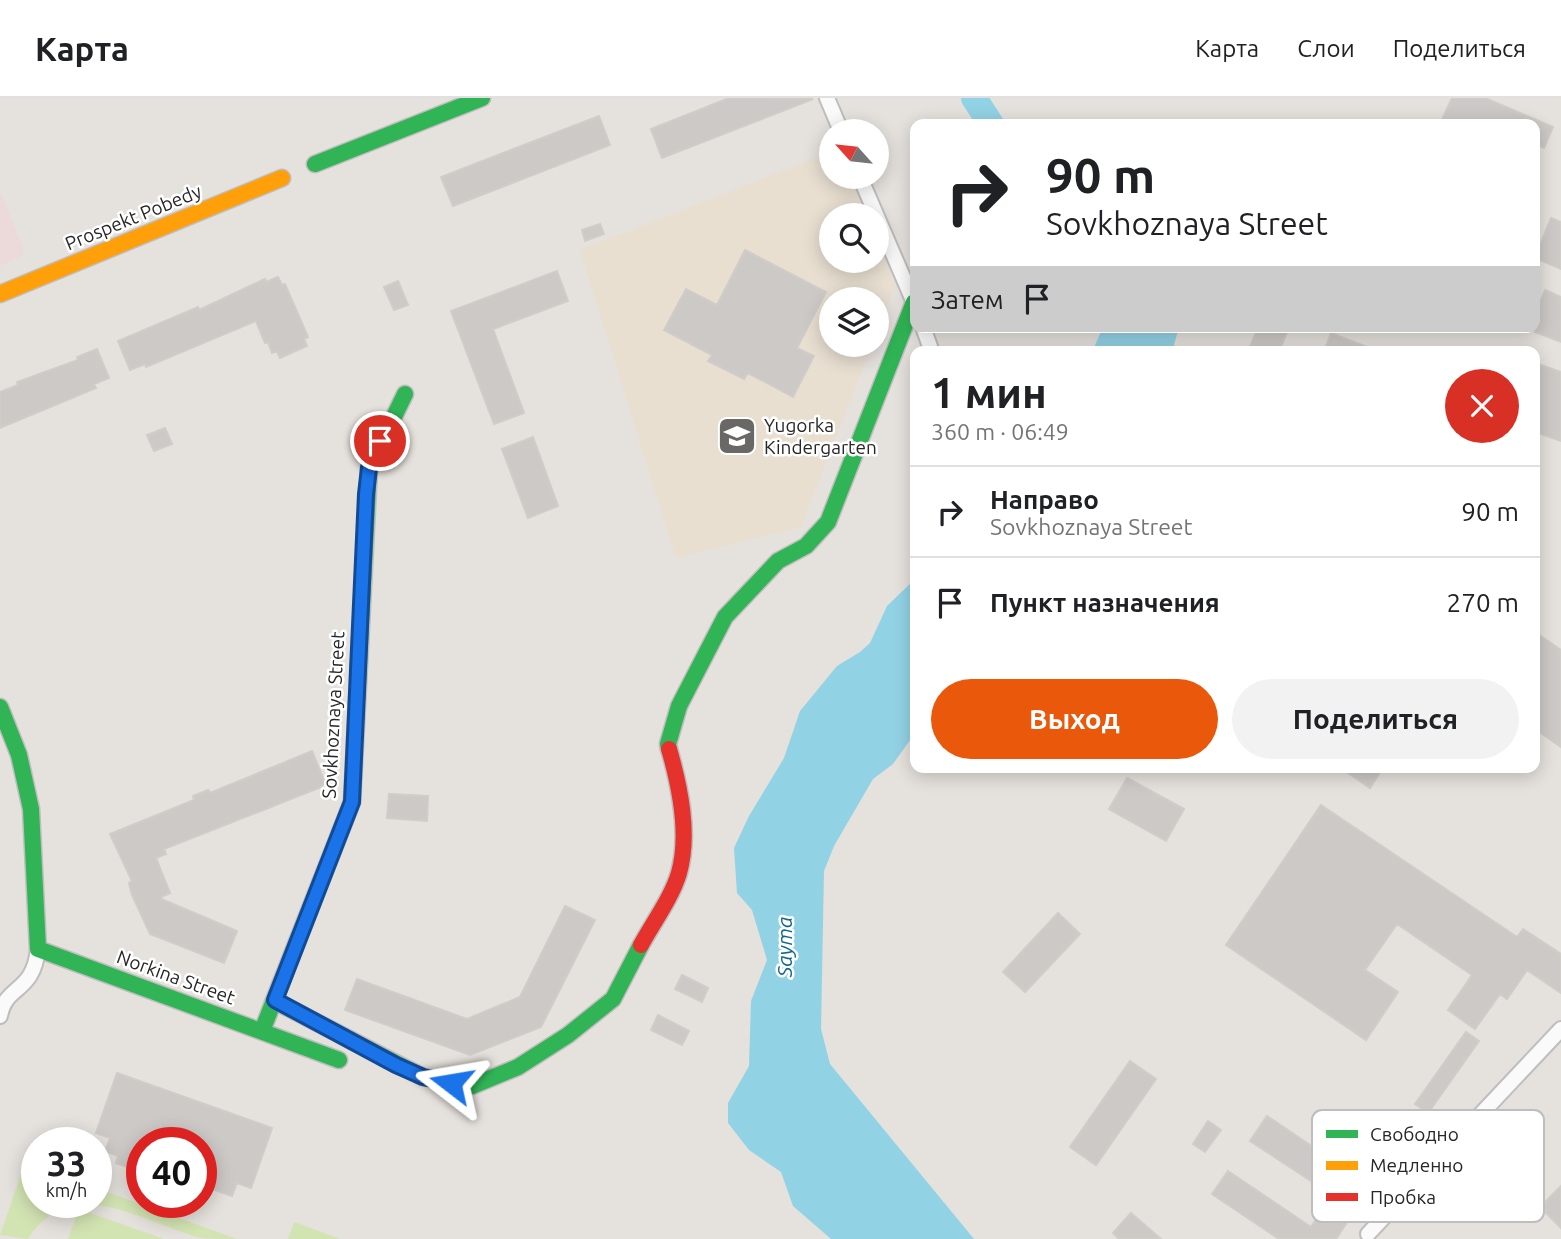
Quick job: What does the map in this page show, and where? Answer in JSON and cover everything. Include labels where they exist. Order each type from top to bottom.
[{"type":"street","points":[[315,164],[482,98]]},
{"type":"street","points":[[827,98],[836,119]]},
{"type":"street","name":"Prospekt Pobedy","points":[[0,294],[282,178]]},
{"type":"street","points":[[865,189],[910,292]]},
{"type":"street","points":[[275,1000],[423,1077],[472,1086],[518,1067],[568,1035],[613,999],[679,873],[683,825],[678,780],[668,744],[679,706],[725,617],[778,561],[806,546],[828,522],[910,317]]},
{"type":"street","name":"Sovkhoznaya Street","points":[[262,1031],[352,802],[369,468],[374,452],[405,394]]},
{"type":"street","points":[[0,707],[19,755],[31,809],[37,949],[35,970],[27,982],[6,999],[0,1016]]},
{"type":"street","name":"Norkina Street","points":[[37,949],[339,1060]]},
{"type":"street","points":[[1485,1110],[1561,1029]]},
{"type":"street","points":[[1368,1234],[1379,1222]]},
{"type":"shaded area","name":"Yugorka Kindergarten","points":[[819,157],[819,189],[858,189],[864,203],[819,203],[819,273],[889,273],[889,262],[897,281],[889,301],[889,287],[819,287],[819,357],[867,357],[801,527],[676,558],[580,250]]},
{"type":"shaded area","points":[[0,191],[25,254],[0,266]]},
{"type":"green space","points":[[21,1174],[21,1218],[47,1218],[28,1239],[0,1235]]},
{"type":"green space","points":[[112,1194],[126,1199],[126,1212],[112,1208]]},
{"type":"green space","points":[[76,1218],[104,1218],[164,1239],[68,1239]]},
{"type":"green space","points":[[143,1218],[179,1218],[237,1239],[200,1238]]},
{"type":"green space","points":[[294,1222],[340,1239],[288,1239]]},
{"type":"water","points":[[1100,333],[1177,333],[1174,346],[1095,346]]},
{"type":"water","points":[[910,584],[910,740],[893,764],[873,779],[834,846],[824,871],[821,1029],[830,1064],[974,1239],[831,1239],[793,1206],[781,1172],[749,1150],[728,1123],[728,1103],[749,1066],[751,1001],[767,960],[752,910],[737,893],[734,848],[749,816],[784,758],[800,711],[837,666],[870,643],[887,606]]},
{"type":"building","points":[[729,98],[813,99],[662,158],[651,129]]},
{"type":"building","points":[[1452,98],[1485,98],[1534,119],[1442,119]]},
{"type":"building","points":[[599,116],[610,145],[453,206],[441,177]]},
{"type":"building","points":[[1540,121],[1553,127],[1544,148],[1540,146]]},
{"type":"building","points":[[1551,218],[1561,222],[1561,269],[1540,260],[1540,246]]},
{"type":"building","points":[[600,224],[604,234],[585,241],[582,230]]},
{"type":"building","points":[[745,250],[819,288],[819,306],[797,348],[814,356],[793,397],[748,373],[744,379],[708,361],[712,355],[664,330],[686,289],[717,305]]},
{"type":"building","points":[[557,271],[568,301],[493,329],[524,413],[494,424],[451,311]]},
{"type":"building","points":[[278,277],[282,285],[285,284],[308,337],[304,339],[307,346],[280,358],[277,351],[272,353],[268,342],[265,343],[256,321],[146,367],[145,364],[130,370],[118,341],[198,307],[199,310],[265,279],[266,282]]},
{"type":"building","points":[[398,281],[408,305],[394,310],[384,287]]},
{"type":"building","points":[[1545,290],[1561,297],[1561,342],[1538,333],[1540,333],[1540,302]]},
{"type":"building","points":[[1256,333],[1287,333],[1281,346],[1250,346]]},
{"type":"building","points":[[1331,333],[1364,346],[1326,346]]},
{"type":"building","points":[[97,349],[109,378],[94,384],[96,388],[0,428],[0,392],[18,385],[17,382],[78,360],[77,357]]},
{"type":"building","points":[[1540,365],[1561,372],[1561,441],[1540,434]]},
{"type":"building","points":[[165,428],[172,444],[154,451],[147,435]]},
{"type":"building","points":[[533,437],[558,506],[528,518],[502,449]]},
{"type":"building","points":[[1540,635],[1561,650],[1561,747],[1540,732]]},
{"type":"building","points":[[312,751],[325,783],[319,788],[164,849],[166,854],[156,858],[170,893],[159,898],[237,931],[224,963],[150,934],[132,895],[129,883],[132,881],[110,834],[194,800],[193,796],[208,790],[210,793]]},
{"type":"building","points":[[1348,773],[1380,773],[1370,788]]},
{"type":"building","points":[[1127,778],[1184,809],[1166,841],[1109,809]]},
{"type":"building","points":[[389,794],[428,796],[427,821],[387,818]]},
{"type":"building","points":[[1321,805],[1517,937],[1523,929],[1561,954],[1561,993],[1527,970],[1507,999],[1500,994],[1475,1029],[1448,1010],[1472,975],[1397,924],[1365,970],[1398,992],[1366,1040],[1226,945]]},
{"type":"building","points":[[565,906],[595,920],[541,1027],[470,1055],[345,1010],[357,979],[467,1019],[520,997]]},
{"type":"building","points":[[1058,913],[1080,934],[1025,992],[1003,972]]},
{"type":"building","points":[[682,975],[708,988],[702,1002],[675,989]]},
{"type":"building","points":[[658,1015],[689,1031],[682,1045],[651,1030]]},
{"type":"building","points":[[1466,1032],[1479,1041],[1430,1110],[1424,1110],[1415,1104]]},
{"type":"building","points":[[1130,1061],[1156,1079],[1096,1165],[1070,1147]]},
{"type":"building","points":[[117,1073],[272,1128],[251,1188],[237,1183],[232,1196],[217,1191],[217,1127],[126,1127],[126,1166],[116,1163],[118,1156],[112,1154],[112,1127],[98,1127]]},
{"type":"building","points":[[1267,1116],[1312,1146],[1312,1182],[1250,1141]]},
{"type":"building","points":[[1208,1121],[1221,1130],[1205,1152],[1193,1144]]},
{"type":"building","points":[[1228,1171],[1311,1227],[1314,1222],[1347,1222],[1336,1239],[1279,1239],[1212,1194]]},
{"type":"building","points":[[1561,1186],[1561,1228],[1544,1211],[1544,1203]]},
{"type":"building","points":[[1131,1213],[1161,1239],[1119,1239],[1113,1233]]},
{"type":"waterway","name":"Sayma","points":[[974,98],[988,119]]},
{"type":"traffic: fast","points":[[315,164],[482,98]]},
{"type":"traffic: fast","points":[[669,749],[668,744],[679,706],[725,617],[778,561],[806,546],[828,522],[910,312]]},
{"type":"traffic: fast","points":[[262,1031],[352,802],[369,468],[405,394]]},
{"type":"traffic: fast","points":[[0,707],[19,755],[31,809],[38,949],[339,1060]]},
{"type":"traffic: fast","points":[[275,1001],[423,1077],[472,1086],[518,1067],[568,1035],[613,999],[641,945]]},
{"type":"traffic: slow","points":[[0,294],[282,178]]},
{"type":"traffic: jam","points":[[641,945],[672,891],[682,858],[684,827],[677,779],[669,749]]},
{"type":"place","name":"Yugorka Kindergarten","points":[[737,436]]},
{"type":"route","points":[[380,441],[369,468],[366,494],[352,802],[275,1000],[396,1065],[423,1077],[451,1083]]}]
